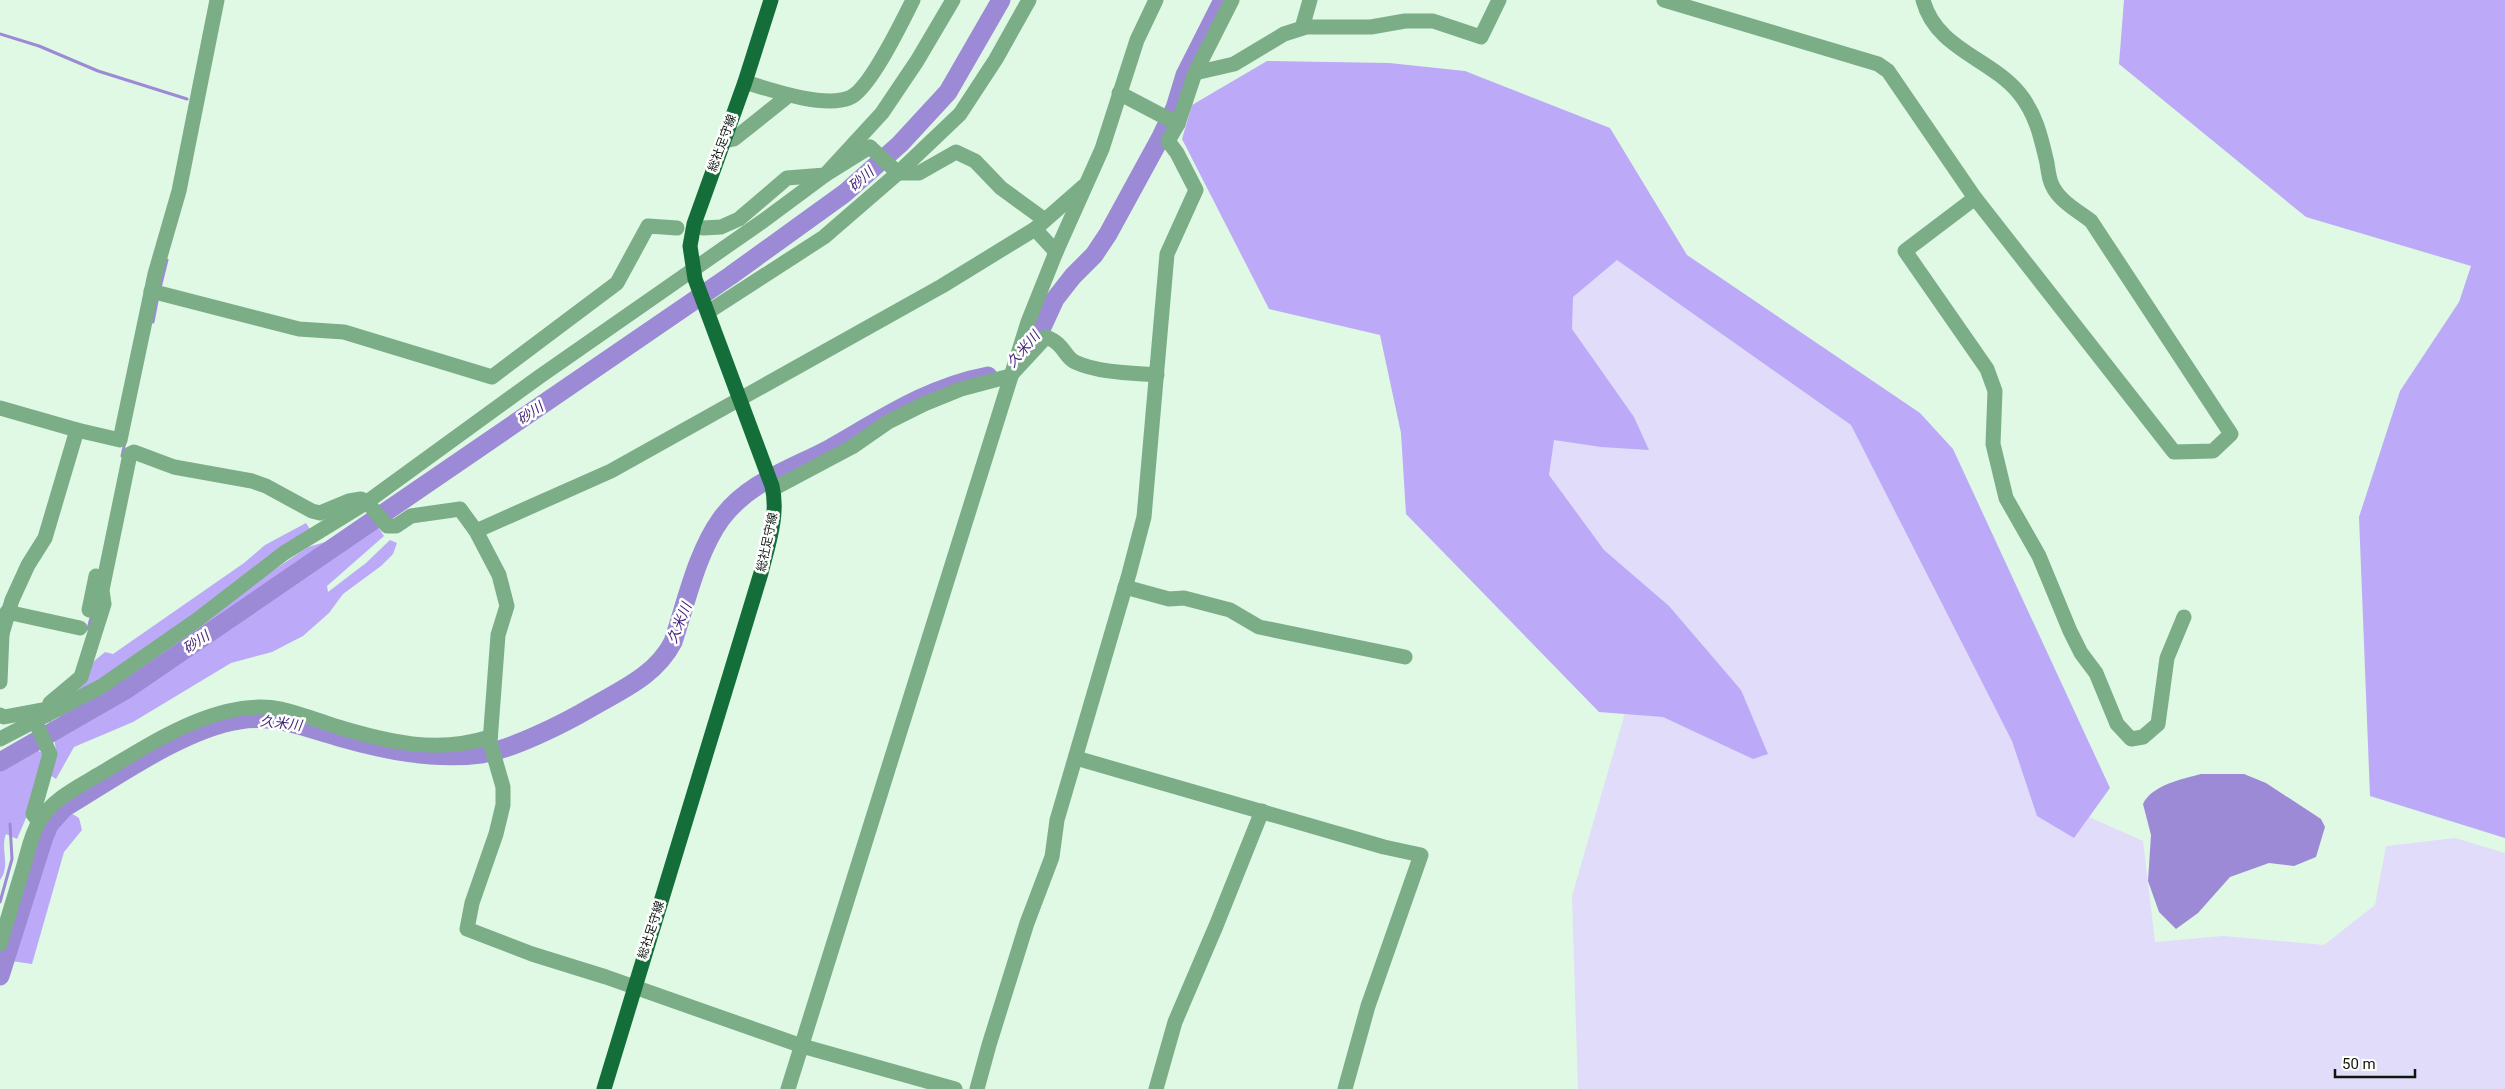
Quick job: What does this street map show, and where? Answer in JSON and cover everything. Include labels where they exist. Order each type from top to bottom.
[{"type":"main road","name":"総社足守線","points":[[604,1089],[761,573],[772,526],[770,482],[694,274],[690,246],[694,224],[771,0]]},
{"type":"street","points":[[89,610],[179,191],[217,0]]},
{"type":"street","points":[[744,82],[788,96],[838,100],[851,98],[862,88],[896,35],[913,0]]},
{"type":"street","points":[[703,228],[722,227],[739,219],[787,178],[824,175],[873,122],[917,61],[953,0]]},
{"type":"street","points":[[706,309],[824,237],[898,173],[960,114],[996,59],[1029,0]]},
{"type":"street","points":[[788,1089],[1020,348],[1056,252],[1102,149],[1137,40],[1156,0]]},
{"type":"street","points":[[977,1089],[1024,932],[1052,857],[1057,820],[1144,517],[1167,254],[1196,190],[1168,141],[1172,121],[1232,0]]},
{"type":"street","points":[[1302,28],[1310,0]]},
{"type":"street","points":[[1195,73],[1234,64],[1284,34],[1302,28],[1371,27],[1405,21],[1432,21],[1480,37],[1499,0]]},
{"type":"street","points":[[1664,0],[1878,64],[1888,71],[1975,198],[2174,452],[2213,451],[2231,434],[2091,221],[2065,202],[2052,186],[2038,127],[2022,98],[2001,78],[1946,37],[1927,15],[1923,0]]},
{"type":"street","points":[[1119,93],[1172,121]]},
{"type":"street","points":[[724,141],[734,139],[788,96]]},
{"type":"street","points":[[870,147],[873,122]]},
{"type":"street","points":[[870,147],[898,173],[919,173],[956,152],[975,160],[1001,188],[1040,224],[1056,252]]},
{"type":"street","points":[[0,739],[102,686],[197,620],[284,553],[370,505],[547,371],[694,274],[824,175],[870,147]]},
{"type":"street","points":[[476,531],[611,471],[942,286],[1040,224],[1088,182]]},
{"type":"street","points":[[1975,198],[1905,252],[1987,369],[1994,384],[1993,444],[2006,498],[2039,556],[2070,631],[2081,653],[2096,673],[2117,724],[2131,738],[2143,737],[2158,724],[2167,658],[2184,617]]},
{"type":"street","points":[[156,292],[300,329],[344,332],[492,377],[617,283],[648,226],[677,228]]},
{"type":"street","points":[[770,482],[852,448],[888,422],[924,404],[1013,371],[1046,337],[1056,341],[1070,359],[1076,363],[1110,370],[1157,376]]},
{"type":"street","points":[[0,408],[77,430],[174,467],[252,481],[266,486],[312,511],[320,513],[349,501],[361,499],[370,505],[387,526],[396,526],[411,516],[460,508],[476,531],[499,574],[507,606],[498,635],[490,740],[503,787],[503,806],[496,834],[472,903],[467,929],[532,954],[634,986],[802,1046],[955,1089]]},
{"type":"street","points":[[0,682],[1,634],[7,612],[28,565],[45,538],[77,430]]},
{"type":"street","points":[[39,822],[33,814],[50,754],[42,718],[50,703],[82,678],[104,604],[102,590],[124,449]]},
{"type":"street","points":[[1125,587],[1169,599],[1184,598],[1230,610],[1259,626],[1405,657]]},
{"type":"street","points":[[7,612],[80,628]]},
{"type":"street","points":[[0,944],[39,822],[62,797],[152,743],[187,726],[237,710],[255,707],[279,708],[355,732],[411,744],[451,746],[490,740]]},
{"type":"street","points":[[0,715],[4,717],[42,718]]},
{"type":"street","points":[[1076,758],[1384,847],[1421,855],[1368,1006],[1345,1089]]},
{"type":"street","points":[[1156,1089],[1174,1022],[1216,926],[1262,811]]},
{"type":"shaded area","points":[[2124,0],[2505,0],[2505,838],[2370,796],[2359,517],[2400,391],[2459,302],[2471,266],[2306,217],[2119,64]]},
{"type":"shaded area","points":[[1267,61],[1389,63],[1465,71],[1610,128],[1687,255],[1920,413],[1953,449],[2110,788],[2074,838],[2037,816],[2012,741],[1851,425],[1617,260],[1573,297],[1572,329],[1634,417],[1649,450],[1601,447],[1554,440],[1549,475],[1604,550],[1669,606],[1741,690],[1768,754],[1753,759],[1663,717],[1599,712],[1406,514],[1401,433],[1380,335],[1269,309],[1182,139],[1192,105]]},
{"type":"shaded area","points":[[1606,232],[1941,484],[2062,805],[2143,841],[2155,942],[2223,936],[2324,945],[2375,905],[2386,846],[2455,838],[2505,853],[2505,1089],[1578,1089],[1572,896],[1649,630],[1493,427]]},
{"type":"shaded area","points":[[306,523],[311,531],[97,684],[66,695],[93,662],[105,652],[113,654],[244,563],[265,545]]},
{"type":"shaded area","points":[[378,527],[384,536],[327,586],[328,592],[366,563],[390,540],[397,543],[393,554],[381,566],[343,594],[329,613],[303,636],[272,652],[231,663],[133,722],[74,747],[56,779],[50,775],[57,755],[54,739],[61,714],[308,547]]},
{"type":"shaded area","points":[[35,749],[44,754],[29,811],[17,839],[6,834],[4,840],[5,869],[0,880],[0,767]]},
{"type":"shaded area","points":[[2201,774],[2244,774],[2266,783],[2321,819],[2325,827],[2316,857],[2294,866],[2269,863],[2230,877],[2198,913],[2176,929],[2159,912],[2148,881],[2151,835],[2143,804],[2147,797],[2160,787]]},
{"type":"shaded area","points":[[71,813],[79,818],[82,830],[64,852],[32,964],[11,961],[47,836],[60,819]]},
{"type":"waterway","name":"砂川","points":[[0,762],[127,689],[730,276],[845,193],[900,144],[948,92],[1001,0]]},
{"type":"waterway","name":"久米川","points":[[1022,353],[1037,338],[1055,299],[1073,276],[1094,255],[1108,234],[1161,137],[1175,108],[1185,75],[1223,0]]},
{"type":"waterway","points":[[0,34],[39,46],[98,71],[187,99]]},
{"type":"waterway","points":[[160,288],[167,260]]},
{"type":"waterway","points":[[153,322],[158,296]]},
{"type":"waterway","name":"久米川","points":[[0,976],[49,825],[64,808],[149,756],[195,733],[218,725],[252,719],[278,720],[374,746],[427,755],[463,756],[481,754],[507,747],[538,735],[627,687],[658,664],[673,642],[705,547],[721,519],[744,495],[757,486],[831,448],[906,405],[946,388],[988,376]]},
{"type":"waterway","points":[[122,456],[125,442]]},
{"type":"waterway","points":[[88,629],[92,614]]},
{"type":"waterway","points":[[0,902],[12,859],[10,824]]}]
